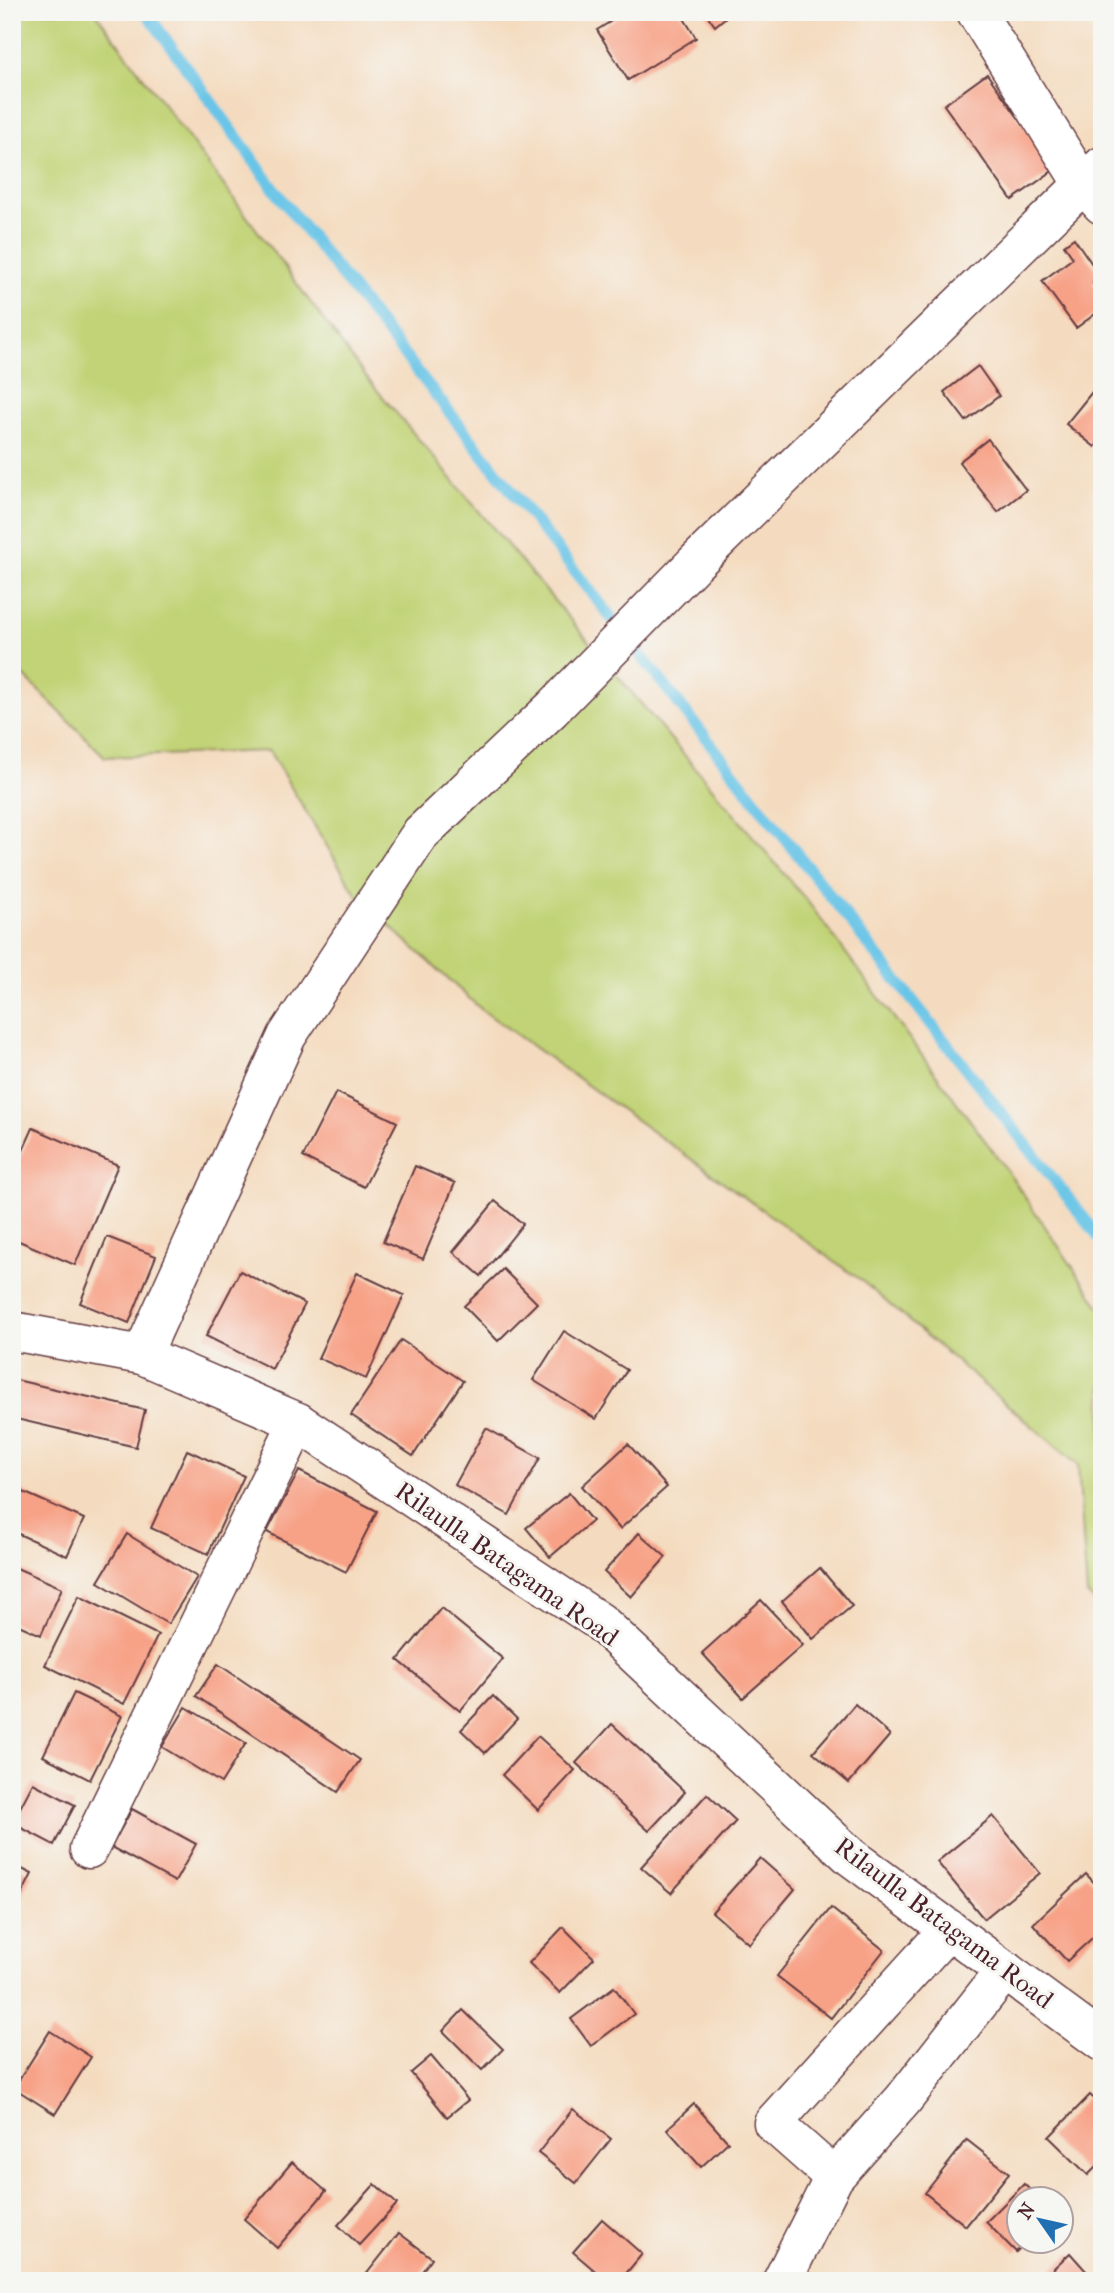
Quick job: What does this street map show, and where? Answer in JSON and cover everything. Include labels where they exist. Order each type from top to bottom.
[{"type":"street","points":[[142,1355],[287,1036],[421,833],[552,709],[695,563],[979,288],[1095,185],[976,12]]},
{"type":"street","name":"Rilaulla Batagama Road","points":[[12,1331],[142,1355],[298,1423],[600,1622],[851,1857],[1102,2042]]},
{"type":"street","points":[[89,1849],[298,1423]]},
{"type":"street","points":[[834,2177],[773,2123],[949,1929]]},
{"type":"street","points":[[782,2281],[834,2177],[903,2100],[1005,1970]]},
{"type":"green space","points":[[12,12],[95,12],[366,377],[808,902],[1001,1162],[1102,1310],[1102,1609],[1087,1594],[1078,1465],[862,1281],[482,1010],[358,897],[269,751],[105,757],[12,664]]},
{"type":"building","points":[[626,12],[680,12],[696,38],[628,80],[597,30]]},
{"type":"building","points":[[705,12],[732,12],[715,26]]},
{"type":"building","points":[[987,74],[1055,169],[1012,200],[944,105]]},
{"type":"building","points":[[1074,238],[1101,277],[1093,283],[1102,295],[1102,309],[1076,328],[1042,281],[1073,258],[1064,245]]},
{"type":"building","points":[[978,366],[999,396],[966,421],[944,392]]},
{"type":"building","points":[[1096,387],[1102,392],[1102,438],[1095,447],[1066,424]]},
{"type":"building","points":[[988,439],[1026,490],[998,512],[959,462]]},
{"type":"building","points":[[336,1092],[397,1122],[364,1187],[303,1157]]},
{"type":"building","points":[[33,1128],[118,1165],[75,1265],[12,1238],[12,1175]]},
{"type":"building","points":[[415,1166],[455,1183],[423,1259],[383,1242]]},
{"type":"building","points":[[495,1201],[523,1224],[481,1276],[453,1252]]},
{"type":"building","points":[[107,1237],[156,1256],[129,1323],[80,1303]]},
{"type":"building","points":[[503,1269],[537,1303],[498,1341],[464,1306]]},
{"type":"building","points":[[240,1271],[305,1304],[272,1369],[206,1336]]},
{"type":"building","points":[[357,1273],[404,1295],[366,1379],[318,1358]]},
{"type":"building","points":[[564,1331],[627,1370],[596,1419],[533,1380]]},
{"type":"building","points":[[401,1340],[463,1381],[413,1456],[351,1415]]},
{"type":"building","points":[[12,1379],[145,1410],[136,1447],[12,1418]]},
{"type":"building","points":[[486,1428],[540,1458],[509,1515],[455,1485]]},
{"type":"building","points":[[628,1444],[667,1487],[620,1529],[582,1486]]},
{"type":"building","points":[[187,1450],[244,1476],[208,1554],[151,1528]]},
{"type":"building","points":[[299,1471],[377,1511],[346,1572],[267,1532]]},
{"type":"building","points":[[12,1487],[84,1519],[67,1556],[12,1531]]},
{"type":"building","points":[[569,1493],[592,1521],[550,1557],[526,1528]]},
{"type":"building","points":[[639,1533],[666,1557],[631,1597],[604,1572]]},
{"type":"building","points":[[127,1534],[197,1577],[168,1624],[98,1582]]},
{"type":"building","points":[[12,1566],[62,1588],[41,1635],[12,1622]]},
{"type":"building","points":[[820,1568],[852,1606],[813,1639],[782,1601]]},
{"type":"building","points":[[79,1596],[158,1635],[124,1704],[45,1665]]},
{"type":"building","points":[[761,1600],[803,1645],[743,1698],[702,1653]]},
{"type":"building","points":[[441,1608],[503,1659],[460,1711],[398,1660]]},
{"type":"building","points":[[218,1664],[360,1760],[338,1792],[196,1696]]},
{"type":"building","points":[[74,1693],[122,1716],[90,1780],[43,1756]]},
{"type":"building","points":[[493,1696],[517,1719],[485,1753],[461,1730]]},
{"type":"building","points":[[855,1704],[890,1735],[849,1783],[813,1752]]},
{"type":"building","points":[[186,1707],[246,1743],[221,1783],[162,1747]]},
{"type":"building","points":[[612,1724],[685,1792],[649,1831],[576,1763]]},
{"type":"building","points":[[538,1736],[575,1770],[538,1810],[502,1775]]},
{"type":"building","points":[[33,1783],[75,1805],[54,1845],[12,1823]]},
{"type":"building","points":[[707,1794],[736,1821],[671,1893],[641,1867]]},
{"type":"building","points":[[132,1809],[196,1844],[175,1882],[111,1847]]},
{"type":"building","points":[[993,1816],[1040,1873],[984,1919],[937,1862]]},
{"type":"building","points":[[760,1858],[795,1889],[749,1944],[712,1912]]},
{"type":"building","points":[[12,1864],[32,1874],[12,1914]]},
{"type":"building","points":[[1086,1874],[1102,1891],[1102,1929],[1067,1961],[1033,1924]]},
{"type":"building","points":[[831,1908],[884,1950],[831,2018],[777,1976]]},
{"type":"building","points":[[563,1927],[594,1958],[560,1993],[529,1963]]},
{"type":"building","points":[[614,1987],[634,2014],[591,2046],[571,2019]]},
{"type":"building","points":[[463,2010],[503,2049],[482,2070],[443,2031]]},
{"type":"building","points":[[50,2031],[91,2057],[55,2114],[14,2088]]},
{"type":"building","points":[[431,2056],[468,2100],[447,2117],[411,2073]]},
{"type":"building","points":[[1090,2095],[1102,2106],[1102,2161],[1088,2175],[1049,2137]]},
{"type":"building","points":[[694,2104],[728,2142],[701,2167],[667,2129]]},
{"type":"building","points":[[573,2109],[611,2139],[576,2183],[538,2153]]},
{"type":"building","points":[[967,2140],[1009,2173],[966,2226],[925,2193]]},
{"type":"building","points":[[292,2162],[326,2191],[277,2248],[244,2219]]},
{"type":"building","points":[[375,2184],[397,2204],[359,2245],[338,2225]]},
{"type":"building","points":[[1006,2202],[1006,2242],[986,2222]]},
{"type":"building","points":[[602,2219],[642,2254],[620,2281],[607,2281],[573,2252]]},
{"type":"building","points":[[399,2233],[432,2258],[415,2281],[361,2281]]},
{"type":"building","points":[[1071,2254],[1095,2281],[1040,2281]]},
{"type":"waterway","points":[[146,12],[280,197],[1102,1241]]}]
